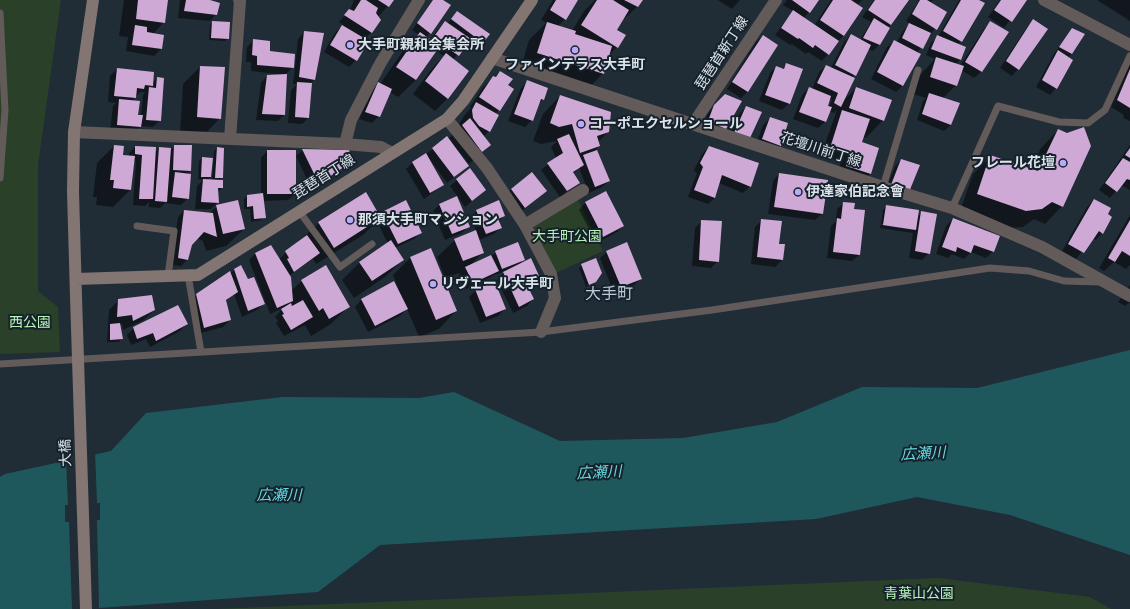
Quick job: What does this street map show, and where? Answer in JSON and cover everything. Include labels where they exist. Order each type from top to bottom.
[{"type":"street","name":"大橋","points":[[86,609],[73,191],[74,132],[93,0]]},
{"type":"street","points":[[230,139],[239,0]]},
{"type":"street","points":[[345,144],[355,113],[380,64],[419,0]]},
{"type":"street","name":"琵琶首丁線","points":[[76,279],[198,275],[447,119],[463,101],[532,0]]},
{"type":"street","name":"琵琶首新丁線","points":[[693,124],[776,0]]},
{"type":"street","points":[[1044,0],[1130,44]]},
{"type":"street","name":"花壇川前丁線","points":[[492,58],[883,187],[952,208],[1042,247],[1130,296]]},
{"type":"street","points":[[447,119],[487,168],[524,225],[551,274],[555,298],[541,332]]},
{"type":"street","points":[[74,132],[345,144],[381,147],[392,153]]},
{"type":"street","points":[[524,225],[583,190]]},
{"type":"lane","points":[[0,13],[5,110],[0,178]]},
{"type":"lane","points":[[952,208],[998,106],[1059,122],[1088,123],[1105,110],[1130,56]]},
{"type":"lane","points":[[883,187],[918,70]]},
{"type":"lane","points":[[300,210],[340,267],[372,244]]},
{"type":"lane","points":[[137,226],[174,231],[168,276]]},
{"type":"lane","points":[[0,364],[541,332],[712,310],[990,268],[1029,271],[1064,281],[1103,282]]},
{"type":"lane","points":[[188,275],[201,352]]},
{"type":"green space","name":"西公園","points":[[0,0],[61,0],[38,165],[38,291],[58,307],[60,352],[0,354]]},
{"type":"green space","name":"大手町公園","points":[[578,200],[603,251],[556,273],[534,227]]},
{"type":"green space","name":"青葉山公園","points":[[938,578],[1090,597],[1111,609],[216,609]]},
{"type":"water","name":"広瀬川","points":[[1130,350],[1130,555],[1010,515],[917,497],[816,519],[380,545],[318,592],[85,609],[0,609],[0,477],[5,474],[111,451],[146,413],[283,397],[419,398],[454,392],[560,441],[683,438],[777,422],[862,387],[977,388]]},
{"type":"pier","points":[[95,452],[97,503],[100,503],[100,520],[97,520],[99,609],[72,609],[69,522],[65,522],[65,505],[68,505],[66,459]]},
{"type":"building","points":[[138,0],[168,0],[165,23],[136,19]]},
{"type":"building","points":[[186,0],[210,0],[220,3],[217,15],[184,11]]},
{"type":"building","points":[[361,0],[366,0],[378,8],[376,13],[381,20],[372,33],[344,15],[349,9],[354,11]]},
{"type":"building","points":[[378,0],[394,0],[389,7]]},
{"type":"building","points":[[433,0],[443,0],[451,5],[431,34],[417,23]]},
{"type":"building","points":[[556,0],[578,0],[566,20],[550,10]]},
{"type":"building","points":[[597,0],[613,0],[629,10],[617,30],[626,35],[618,48],[581,25]]},
{"type":"building","points":[[624,0],[643,0],[638,7]]},
{"type":"building","points":[[792,0],[819,0],[810,13]]},
{"type":"building","points":[[833,0],[851,0],[863,8],[844,36],[820,20]]},
{"type":"building","points":[[875,0],[909,0],[891,25],[868,10]]},
{"type":"building","points":[[920,0],[927,0],[947,12],[937,30],[912,14]]},
{"type":"building","points":[[961,0],[979,0],[985,3],[962,42],[943,31]]},
{"type":"building","points":[[1001,0],[1027,0],[1012,22],[994,10]]},
{"type":"building","points":[[793,10],[839,41],[829,55],[815,45],[813,48],[781,28]]},
{"type":"building","points":[[457,11],[490,34],[483,43],[451,19]]},
{"type":"building","points":[[874,18],[890,28],[880,45],[863,38]]},
{"type":"building","points":[[1033,19],[1048,29],[1019,70],[1006,61]]},
{"type":"building","points":[[212,21],[230,22],[229,39],[211,38]]},
{"type":"building","points":[[445,21],[471,39],[459,56],[433,38]]},
{"type":"building","points":[[990,21],[1009,32],[982,72],[965,62]]},
{"type":"building","name":"ファインテラス大手町","points":[[547,22],[576,31],[575,34],[612,46],[604,74],[537,53]]},
{"type":"building","points":[[909,23],[931,33],[923,49],[902,38]]},
{"type":"building","points":[[135,25],[147,27],[147,32],[164,35],[162,49],[132,45]]},
{"type":"building","points":[[342,25],[369,41],[357,61],[330,45]]},
{"type":"building","points":[[1072,28],[1085,34],[1072,54],[1059,47]]},
{"type":"building","points":[[304,31],[324,33],[315,80],[299,77]]},
{"type":"building","points":[[420,32],[440,46],[416,80],[396,67]]},
{"type":"building","points":[[851,34],[871,45],[856,76],[835,65]]},
{"type":"building","points":[[763,35],[778,45],[748,92],[732,82]]},
{"type":"building","points":[[937,35],[966,47],[961,60],[931,49]]},
{"type":"building","points":[[253,39],[270,41],[270,51],[295,54],[294,68],[257,65],[257,56],[252,55]]},
{"type":"building","points":[[894,40],[921,54],[903,86],[877,72]]},
{"type":"building","points":[[1058,50],[1073,60],[1057,89],[1042,80]]},
{"type":"building","points":[[446,53],[469,71],[448,99],[425,81]]},
{"type":"building","points":[[936,57],[964,66],[957,86],[930,77]]},
{"type":"building","points":[[786,63],[803,69],[790,104],[765,95],[776,66],[784,69]]},
{"type":"building","points":[[826,65],[855,78],[841,107],[834,103],[838,93],[817,83]]},
{"type":"building","points":[[200,66],[225,67],[221,119],[197,117]]},
{"type":"building","points":[[117,68],[154,72],[153,86],[145,85],[144,89],[137,88],[136,98],[114,96]]},
{"type":"building","points":[[1130,69],[1130,108],[1117,100]]},
{"type":"building","points":[[500,71],[513,79],[508,85],[514,89],[500,111],[479,97],[493,76],[496,77]]},
{"type":"building","points":[[287,74],[285,115],[262,114],[267,75]]},
{"type":"building","points":[[157,77],[164,78],[161,121],[146,120],[149,87],[156,88]]},
{"type":"building","points":[[527,80],[548,88],[544,100],[541,99],[533,121],[514,114]]},
{"type":"building","points":[[297,82],[312,83],[309,118],[295,117]]},
{"type":"building","points":[[378,82],[392,89],[380,117],[365,112]]},
{"type":"building","points":[[809,87],[831,96],[828,106],[832,107],[826,122],[799,112]]},
{"type":"building","points":[[856,87],[892,100],[884,121],[849,108]]},
{"type":"building","points":[[929,93],[960,103],[951,125],[922,114]]},
{"type":"building","points":[[725,94],[742,101],[726,129],[708,121],[714,105]]},
{"type":"building","name":"コーポエクセルショール","points":[[560,95],[611,112],[609,132],[597,136],[600,146],[580,153],[572,124],[559,127],[550,123]]},
{"type":"building","points":[[119,99],[140,101],[138,115],[143,115],[141,127],[117,125]]},
{"type":"building","points":[[476,102],[499,115],[490,132],[479,126],[473,118],[472,110]]},
{"type":"building","points":[[746,106],[762,112],[750,138],[734,133]]},
{"type":"building","points":[[842,110],[870,119],[862,142],[879,148],[871,174],[846,166],[850,152],[831,145]]},
{"type":"building","points":[[770,117],[788,123],[781,146],[762,139]]},
{"type":"building","points":[[470,118],[491,145],[482,152],[462,125]]},
{"type":"building","name":"フレール花壇","points":[[1084,127],[1091,146],[1063,207],[1052,202],[1042,209],[1026,211],[977,194],[990,155],[1038,171],[1058,129],[1067,133]]},
{"type":"building","points":[[569,134],[584,165],[573,172],[580,183],[567,191],[547,163],[563,153],[557,139]]},
{"type":"building","points":[[447,136],[469,166],[454,177],[432,148]]},
{"type":"building","points":[[114,145],[124,146],[123,155],[135,156],[131,190],[113,188],[114,180],[110,180]]},
{"type":"building","points":[[174,145],[192,145],[191,171],[173,170]]},
{"type":"building","points":[[135,146],[156,147],[153,199],[139,199],[142,155],[135,154]]},
{"type":"building","points":[[709,146],[759,163],[751,187],[722,175],[715,198],[694,190],[703,167],[700,163]]},
{"type":"building","points":[[159,147],[171,148],[167,202],[155,201]]},
{"type":"building","points":[[217,147],[224,148],[223,178],[215,178]]},
{"type":"building","points":[[1130,148],[1130,158],[1125,155]]},
{"type":"building","points":[[302,149],[349,150],[354,160],[319,184]]},
{"type":"building","points":[[267,150],[296,150],[296,194],[267,194]]},
{"type":"building","points":[[597,150],[610,181],[595,187],[583,155]]},
{"type":"building","points":[[426,153],[444,185],[430,193],[412,162]]},
{"type":"building","points":[[202,157],[213,158],[211,177],[201,177]]},
{"type":"building","points":[[1123,158],[1130,162],[1130,180],[1127,179],[1117,192],[1105,183]]},
{"type":"building","points":[[901,159],[920,165],[909,192],[891,185]]},
{"type":"building","points":[[470,168],[486,190],[472,201],[456,179]]},
{"type":"building","points":[[175,172],[191,174],[189,199],[172,197]]},
{"type":"building","points":[[532,172],[547,191],[525,208],[511,189]]},
{"type":"building","points":[[779,173],[828,180],[823,214],[774,207]]},
{"type":"building","points":[[203,179],[223,180],[223,188],[218,188],[219,203],[201,202]]},
{"type":"building","points":[[606,191],[624,226],[603,237],[585,202]]},
{"type":"building","name":"那須大手町マンション","points":[[366,192],[381,218],[334,248],[318,222]]},
{"type":"building","points":[[263,193],[266,218],[254,219],[253,206],[247,207],[247,195]]},
{"type":"building","points":[[457,196],[470,227],[452,234],[439,204]]},
{"type":"building","points":[[1094,199],[1111,208],[1108,214],[1112,217],[1103,234],[1099,231],[1084,253],[1068,244]]},
{"type":"building","points":[[238,200],[245,229],[223,234],[216,205]]},
{"type":"building","points":[[406,200],[422,233],[398,244],[382,212]]},
{"type":"building","points":[[499,200],[505,216],[498,219],[502,228],[486,234],[476,210]]},
{"type":"building","points":[[843,202],[855,203],[854,209],[865,210],[860,255],[833,252],[837,218],[841,219]]},
{"type":"building","points":[[886,205],[919,210],[916,230],[883,225]]},
{"type":"building","points":[[184,210],[213,213],[217,237],[204,232],[192,245],[188,260],[178,258]]},
{"type":"building","points":[[921,211],[937,214],[930,254],[915,251]]},
{"type":"building","points":[[953,218],[1000,236],[994,252],[974,245],[971,253],[957,247],[956,252],[942,247]]},
{"type":"building","points":[[761,219],[782,221],[779,244],[785,244],[783,260],[757,257]]},
{"type":"building","points":[[701,220],[722,221],[719,262],[699,260]]},
{"type":"building","points":[[1130,220],[1130,256],[1122,251],[1115,262],[1108,258]]},
{"type":"building","points":[[476,230],[484,253],[463,261],[454,239]]},
{"type":"building","points":[[307,235],[320,253],[294,272],[287,259],[289,258],[285,251]]},
{"type":"building","points":[[391,240],[404,260],[372,281],[359,262]]},
{"type":"building","points":[[518,242],[525,260],[502,269],[495,251]]},
{"type":"building","points":[[627,242],[642,279],[621,287],[606,251]]},
{"type":"building","points":[[271,245],[291,277],[293,301],[277,308],[255,253]]},
{"type":"building","name":"リヴェール大手町","points":[[431,248],[457,311],[436,320],[410,257]]},
{"type":"building","points":[[491,255],[499,271],[473,283],[465,267]]},
{"type":"building","points":[[531,258],[540,278],[527,285],[534,299],[519,307],[503,272]]},
{"type":"building","points":[[596,258],[602,273],[596,282],[589,285],[581,264]]},
{"type":"building","points":[[241,265],[248,279],[254,277],[265,304],[248,311],[234,269]]},
{"type":"building","points":[[326,265],[350,307],[329,319],[323,308],[319,311],[301,280]]},
{"type":"building","points":[[230,271],[238,292],[226,300],[231,320],[204,328],[196,294]]},
{"type":"building","points":[[394,281],[408,309],[375,326],[361,299]]},
{"type":"building","points":[[495,282],[506,309],[486,317],[475,289]]},
{"type":"building","points":[[152,295],[155,310],[133,321],[132,315],[117,317],[118,299]]},
{"type":"building","points":[[303,300],[313,317],[291,330],[282,315],[284,314],[281,309],[291,303],[292,306]]},
{"type":"building","points":[[178,305],[188,324],[156,341],[153,333],[137,339],[133,327]]},
{"type":"building","points":[[120,323],[123,339],[110,340],[110,324]]},
{"type":"place","name":"大手町親和会集会所","points":[[350,45]]},
{"type":"place","name":"ファインテラス大手町","points":[[575,50]]},
{"type":"place","name":"コーポエクセルショール","points":[[581,124]]},
{"type":"place","name":"フレール花壇","points":[[1063,163]]},
{"type":"place","name":"伊達家伯記念會","points":[[798,192]]},
{"type":"place","name":"那須大手町マンション","points":[[350,220]]},
{"type":"place","name":"リヴェール大手町","points":[[433,284]]},
{"type":"district","name":"大手町","points":[[609,294]]}]
